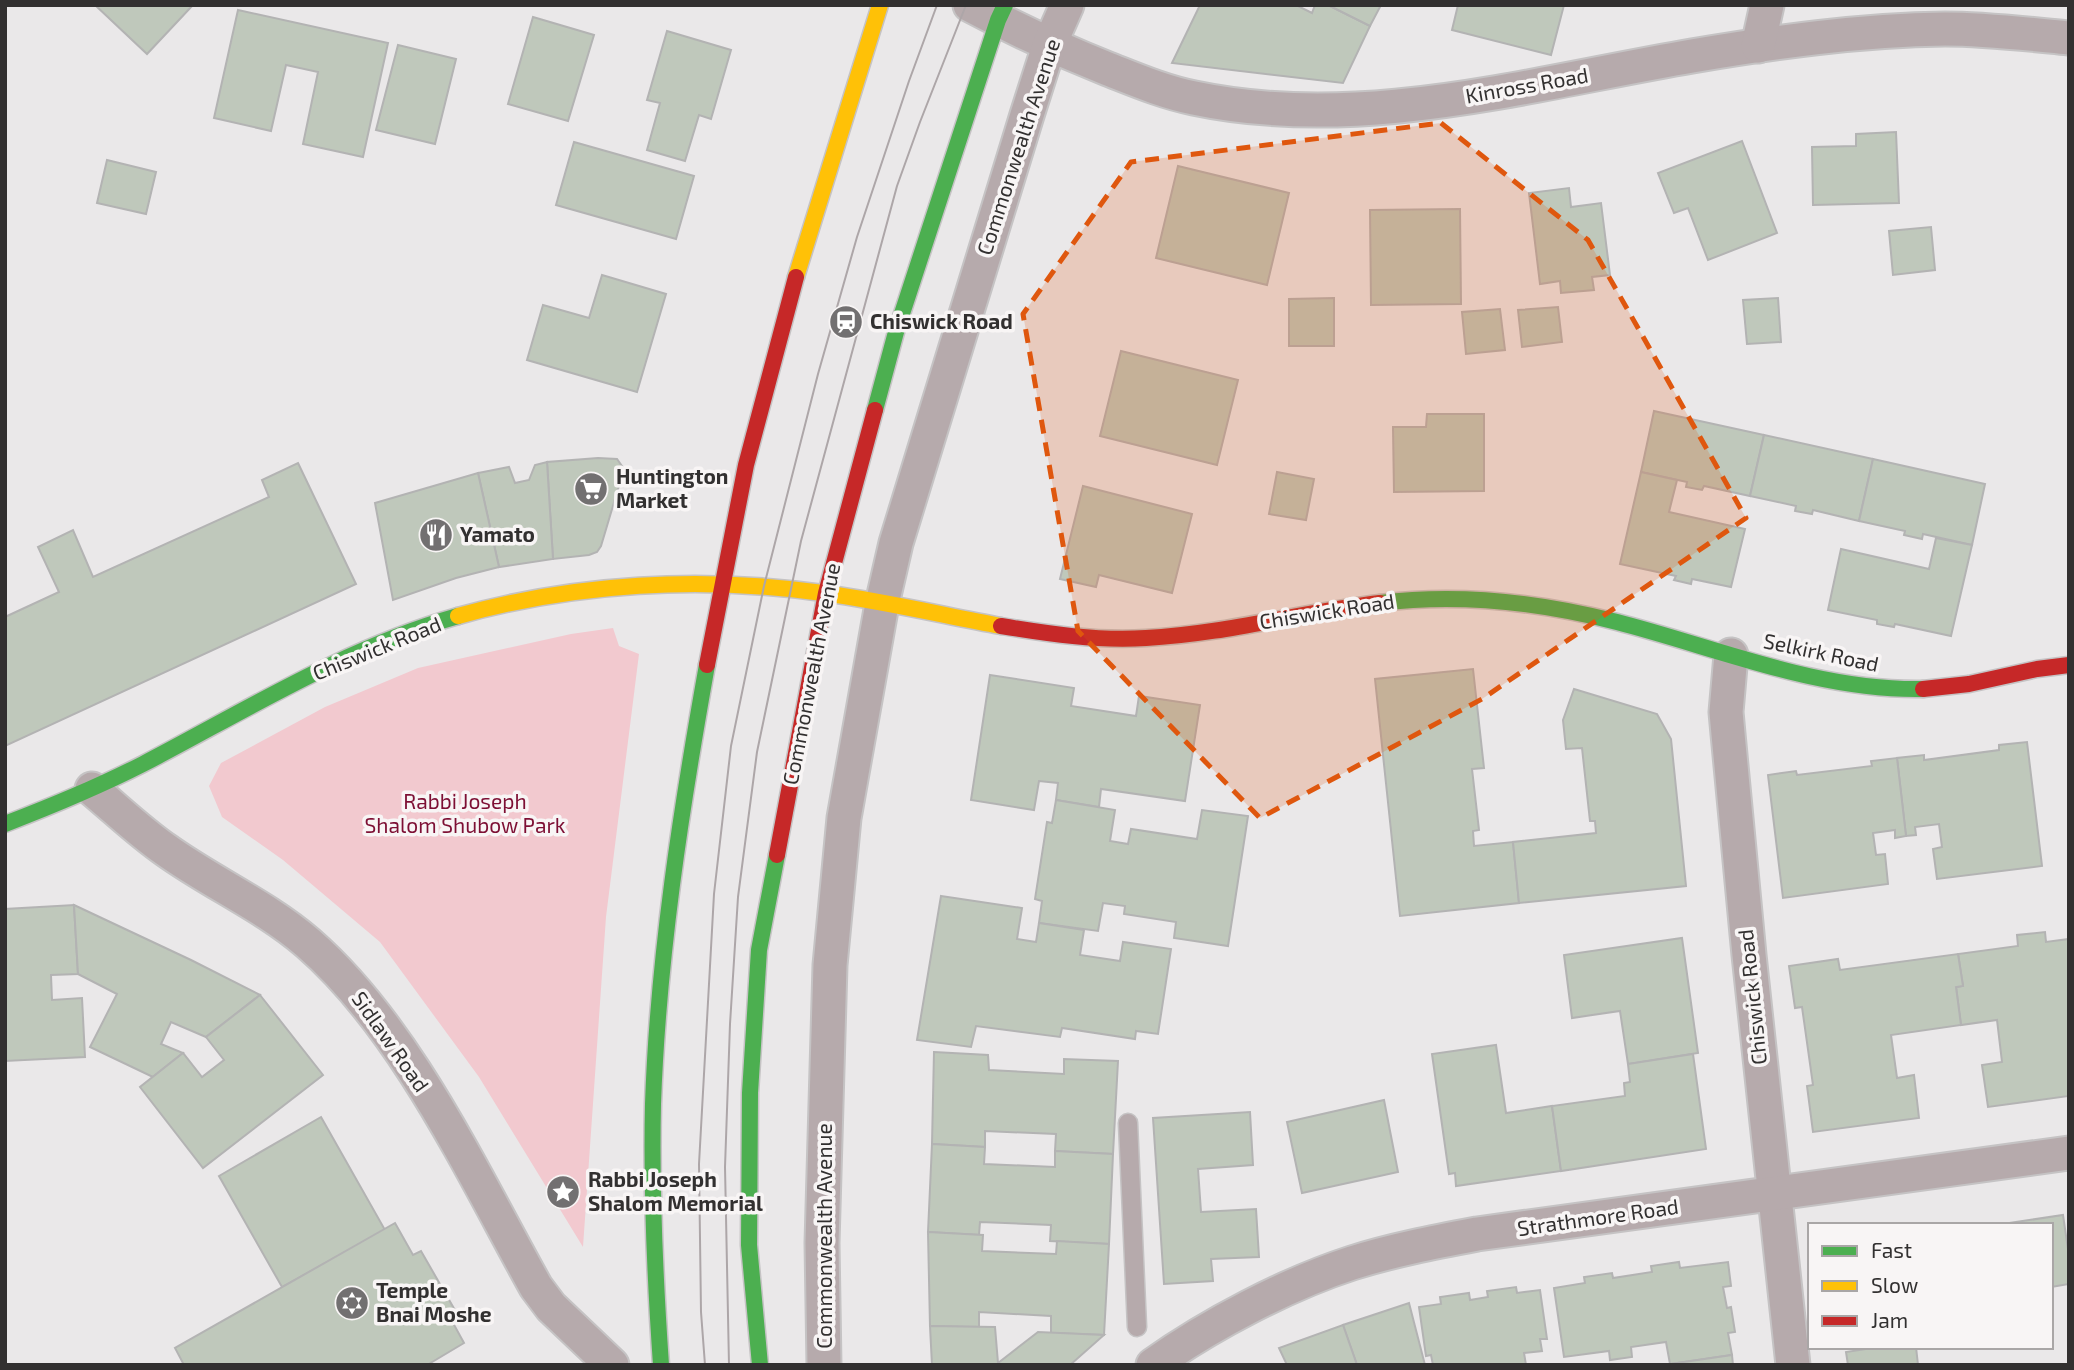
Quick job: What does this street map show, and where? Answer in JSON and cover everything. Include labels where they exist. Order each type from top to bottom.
[{"type":"main road","points":[[661,1365],[653,1245],[656,1053],[663,958],[687,789],[721,583],[759,414],[803,249],[880,5]]},
{"type":"main road","name":"Commonwealth Avenue","points":[[760,1365],[750,1245],[750,1093],[759,950],[826,593],[896,332],[991,10]]},
{"type":"main road","name":"Chiswick Road","points":[[5,824],[92,789],[302,679],[396,637],[506,604],[606,587],[721,583],[826,593],[1038,633],[1110,639],[1194,634],[1293,616],[1408,600],[1499,600],[1526,602],[1583,613],[1731,655]]},
{"type":"main road","name":"Selkirk Road","points":[[1731,655],[1855,684],[1925,690],[1986,681],[2055,665],[2069,665]]},
{"type":"street","name":"Commonwealth Avenue","points":[[824,1365],[822,1243],[830,965],[844,818],[882,604],[896,543],[1049,46],[1068,5]]},
{"type":"street","points":[[1758,46],[1767,5]]},
{"type":"street","name":"Kinross Road","points":[[991,10],[1049,46],[1144,83],[1193,98],[1247,106],[1321,111],[1454,99],[1758,46],[1882,31],[1946,29],[2069,37]]},
{"type":"street","name":"Chiswick Road","points":[[1731,655],[1726,712],[1748,955],[1793,1365]]},
{"type":"street","name":"Sidlaw Road","points":[[92,789],[165,850],[242,897],[308,943],[357,993],[397,1045],[446,1125],[536,1287],[551,1307],[612,1365]]},
{"type":"street","name":"Strathmore Road","points":[[1153,1365],[1223,1321],[1286,1290],[1350,1264],[1412,1246],[1477,1234],[2069,1153]]},
{"type":"lane","points":[[1128,1123],[1137,1327]]},
{"type":"highlighted area","points":[[1441,123],[1588,240],[1746,518],[1482,699],[1260,818],[1078,631],[1023,314],[1131,162]]},
{"type":"green space","name":"Rabbi Joseph Shalom Shubow Park","points":[[613,628],[619,646],[639,654],[606,917],[583,1247],[479,1077],[380,942],[283,860],[222,817],[209,786],[221,763],[325,707],[418,668],[571,634]]},
{"type":"building","points":[[95,5],[193,5],[147,54]]},
{"type":"building","points":[[1200,5],[1296,5],[1312,13],[1315,5],[1328,5],[1370,26],[1343,83],[1172,63]]},
{"type":"building","points":[[1328,5],[1381,5],[1370,26]]},
{"type":"building","points":[[1458,5],[1564,5],[1551,55],[1452,30]]},
{"type":"building","points":[[238,10],[388,43],[363,157],[303,144],[318,72],[286,65],[271,131],[214,118]]},
{"type":"building","points":[[533,17],[594,35],[568,121],[508,104]]},
{"type":"building","points":[[667,31],[731,50],[711,119],[699,115],[685,161],[647,150],[660,103],[647,100]]},
{"type":"building","points":[[398,45],[456,59],[435,144],[376,130]]},
{"type":"building","points":[[1896,132],[1899,203],[1813,205],[1812,147],[1856,146],[1856,134]]},
{"type":"building","points":[[1742,141],[1777,233],[1708,260],[1688,208],[1674,213],[1658,173]]},
{"type":"building","points":[[574,142],[694,176],[676,239],[556,205]]},
{"type":"building","points":[[107,160],[156,172],[146,214],[97,203]]},
{"type":"building","points":[[1178,166],[1289,193],[1267,285],[1156,258]]},
{"type":"building","points":[[1569,188],[1571,207],[1601,203],[1610,275],[1592,277],[1594,290],[1561,293],[1560,281],[1540,284],[1529,193]]},
{"type":"building","points":[[1460,209],[1461,304],[1371,305],[1370,210]]},
{"type":"building","points":[[1931,227],[1935,270],[1893,275],[1889,231]]},
{"type":"building","points":[[602,275],[666,294],[637,392],[527,360],[543,305],[589,318]]},
{"type":"building","points":[[1334,298],[1334,346],[1289,346],[1289,299]]},
{"type":"building","points":[[1778,298],[1781,342],[1747,344],[1743,300]]},
{"type":"building","points":[[1558,307],[1562,342],[1522,347],[1518,310]]},
{"type":"building","points":[[1500,309],[1505,350],[1466,354],[1462,312]]},
{"type":"building","points":[[1121,351],[1238,380],[1217,465],[1100,436]]},
{"type":"building","points":[[1654,411],[1764,435],[1750,496],[1704,486],[1702,490],[1686,487],[1687,482],[1641,472]]},
{"type":"building","points":[[1427,414],[1484,414],[1484,491],[1394,492],[1393,427],[1426,427]]},
{"type":"building","points":[[1764,435],[1873,459],[1859,521],[1813,510],[1812,514],[1795,511],[1796,506],[1750,496]]},
{"type":"building","points":[[617,459],[624,469],[601,546],[597,552],[589,555],[553,559],[547,462]]},
{"type":"building","points":[[1873,459],[1985,484],[1972,545],[1923,534],[1922,539],[1904,535],[1905,531],[1859,521]]},
{"type":"building","points":[[547,462],[553,559],[499,567],[478,473],[509,467],[515,483],[529,480],[535,465]]},
{"type":"building","points":[[298,463],[356,584],[5,746],[5,617],[59,592],[38,547],[73,530],[93,577],[269,497],[262,480]]},
{"type":"building","points":[[1277,472],[1314,479],[1306,520],[1269,514]]},
{"type":"building","points":[[1641,472],[1677,480],[1669,512],[1745,529],[1731,587],[1692,579],[1691,584],[1674,580],[1676,576],[1620,564]]},
{"type":"building","name":"Yamato","points":[[478,473],[499,567],[456,578],[393,600],[375,503]]},
{"type":"building","points":[[1083,486],[1192,514],[1172,593],[1099,575],[1096,587],[1060,579]]},
{"type":"building","points":[[1936,538],[1972,545],[1951,636],[1895,624],[1894,627],[1877,624],[1877,620],[1828,610],[1841,549],[1929,569]]},
{"type":"building","points":[[1473,669],[1484,768],[1472,769],[1479,830],[1473,831],[1474,846],[1513,842],[1519,903],[1400,916],[1375,679]]},
{"type":"building","points":[[990,675],[1074,688],[1071,706],[1136,716],[1139,696],[1200,705],[1185,801],[1101,789],[1099,807],[1056,800],[1058,783],[1039,781],[1034,810],[971,800]]},
{"type":"building","points":[[1574,689],[1657,714],[1671,739],[1686,886],[1519,903],[1513,842],[1596,833],[1595,821],[1590,821],[1582,748],[1566,749],[1563,720]]},
{"type":"building","points":[[2027,742],[2042,866],[1937,879],[1933,849],[1942,847],[1939,824],[1915,827],[1916,835],[1906,836],[1897,758],[1924,755],[1924,760],[1999,750],[1999,745]]},
{"type":"building","points":[[1897,758],[1906,836],[1895,838],[1895,830],[1873,833],[1876,855],[1885,854],[1888,884],[1783,898],[1768,775],[1796,771],[1797,775],[1872,766],[1871,761]]},
{"type":"building","points":[[1056,800],[1115,810],[1110,841],[1128,844],[1131,829],[1197,839],[1202,810],[1248,816],[1228,946],[1174,938],[1176,922],[1124,914],[1125,906],[1103,903],[1098,931],[1039,923],[1042,901],[1035,899],[1047,822],[1052,823]]},
{"type":"building","points":[[941,896],[1022,908],[1017,939],[1036,942],[1039,923],[1084,930],[1080,955],[1120,961],[1123,942],[1171,949],[1158,1034],[1136,1031],[1135,1039],[1062,1028],[1060,1037],[976,1026],[971,1047],[917,1040]]},
{"type":"building","points":[[74,905],[78,974],[51,975],[52,1000],[82,998],[85,1057],[5,1061],[5,909]]},
{"type":"building","points":[[74,905],[260,995],[206,1037],[171,1022],[161,1044],[183,1053],[153,1077],[90,1047],[117,994],[78,974]]},
{"type":"building","points":[[2045,932],[2046,942],[2069,939],[2069,1096],[1988,1107],[1982,1065],[2002,1062],[1997,1020],[1961,1025],[1956,987],[1963,986],[1958,954],[2018,946],[2017,935]]},
{"type":"building","points":[[1682,938],[1698,1053],[1628,1064],[1620,1011],[1572,1018],[1564,955]]},
{"type":"building","points":[[1958,954],[1963,986],[1956,987],[1961,1025],[1891,1035],[1897,1078],[1914,1075],[1919,1118],[1813,1132],[1807,1086],[1813,1085],[1802,1007],[1795,1008],[1789,966],[1838,959],[1840,970]]},
{"type":"building","points":[[260,995],[323,1075],[203,1168],[140,1087],[183,1053],[202,1077],[224,1060],[206,1037]]},
{"type":"building","points":[[1496,1045],[1506,1113],[1552,1106],[1561,1171],[1456,1186],[1455,1173],[1449,1174],[1432,1054]]},
{"type":"building","points":[[934,1052],[988,1055],[989,1070],[1064,1074],[1064,1059],[1118,1061],[1113,1154],[1055,1151],[1056,1134],[985,1131],[985,1147],[932,1144]]},
{"type":"building","points":[[1693,1054],[1706,1149],[1561,1171],[1552,1106],[1625,1096],[1624,1083],[1630,1082],[1628,1064]]},
{"type":"building","points":[[1384,1100],[1398,1172],[1302,1193],[1287,1122]]},
{"type":"building","points":[[1250,1112],[1253,1165],[1198,1169],[1201,1212],[1256,1209],[1259,1257],[1211,1259],[1213,1281],[1164,1284],[1153,1118]]},
{"type":"building","points":[[321,1117],[385,1230],[282,1287],[219,1176]]},
{"type":"building","points":[[932,1144],[985,1147],[984,1164],[1055,1167],[1055,1151],[1113,1154],[1109,1244],[1050,1241],[1051,1225],[980,1222],[979,1235],[928,1232]]},
{"type":"building","points":[[2063,1215],[2069,1256],[2069,1284],[2053,1287],[2053,1223],[2009,1223]]},
{"type":"building","name":"Temple Bnai Moshe","points":[[395,1223],[413,1255],[421,1251],[460,1319],[453,1323],[464,1343],[427,1365],[184,1365],[175,1348]]},
{"type":"building","points":[[928,1232],[983,1235],[982,1251],[1056,1254],[1057,1241],[1109,1244],[1104,1335],[1051,1333],[1051,1316],[979,1312],[979,1327],[930,1326]]},
{"type":"building","points":[[1679,1262],[1680,1268],[1728,1262],[1731,1286],[1723,1287],[1727,1308],[1731,1307],[1735,1332],[1728,1333],[1732,1355],[1670,1364],[1666,1342],[1631,1347],[1632,1357],[1610,1360],[1609,1351],[1564,1357],[1554,1288],[1585,1283],[1584,1277],[1612,1273],[1613,1278],[1652,1272],[1651,1266]]},
{"type":"building","points":[[1516,1287],[1517,1293],[1540,1290],[1547,1339],[1540,1339],[1542,1351],[1524,1353],[1526,1365],[1433,1365],[1431,1355],[1426,1356],[1419,1307],[1441,1304],[1440,1297],[1469,1293],[1470,1300],[1488,1297],[1487,1291]]},
{"type":"building","points":[[1409,1303],[1425,1365],[1357,1365],[1343,1325]]},
{"type":"building","points":[[1343,1325],[1357,1365],[1287,1365],[1279,1348]]},
{"type":"building","points":[[930,1326],[995,1327],[998,1363],[1038,1332],[1104,1335],[1070,1365],[932,1365]]},
{"type":"building","points":[[1866,1349],[1916,1349],[1918,1365],[1848,1365],[1846,1352]]},
{"type":"building","points":[[1732,1355],[1733,1365],[1670,1365],[1670,1364]]},
{"type":"tram line","points":[[705,1365],[701,1312],[699,1164],[714,894],[731,746],[764,586],[818,374],[857,237],[937,5]]},
{"type":"tram line","points":[[729,1365],[725,1167],[730,1024],[738,897],[757,752],[801,541],[897,186],[966,5]]},
{"type":"traffic: fast","points":[[875,410],[896,332],[1005,5]]},
{"type":"traffic: fast","points":[[1380,603],[1470,599],[1558,609],[1655,632],[1806,676],[1884,688],[1923,689]]},
{"type":"traffic: fast","points":[[5,824],[126,772],[296,682],[375,645],[458,616]]},
{"type":"traffic: fast","points":[[661,1365],[653,1202],[656,1049],[672,884],[707,665]]},
{"type":"traffic: fast","points":[[760,1365],[749,1245],[750,1093],[759,950],[777,855]]},
{"type":"traffic: slow","points":[[796,277],[880,5]]},
{"type":"traffic: slow","points":[[458,616],[547,596],[685,584],[777,588],[845,596],[1001,626]]},
{"type":"traffic: jam","points":[[707,665],[746,465],[796,277]]},
{"type":"traffic: jam","points":[[777,855],[826,593],[875,410]]},
{"type":"traffic: jam","points":[[1001,626],[1091,638],[1146,638],[1234,628],[1380,603]]},
{"type":"traffic: jam","points":[[1923,689],[1969,684],[2069,665]]},
{"type":"place","name":"Chiswick Road","points":[[846,322]]},
{"type":"place","name":"Huntington Market","points":[[591,489]]},
{"type":"place","name":"Yamato","points":[[436,535]]},
{"type":"place","name":"Rabbi Joseph Shalom Memorial","points":[[563,1192]]},
{"type":"place","name":"Temple Bnai Moshe","points":[[352,1303]]}]
